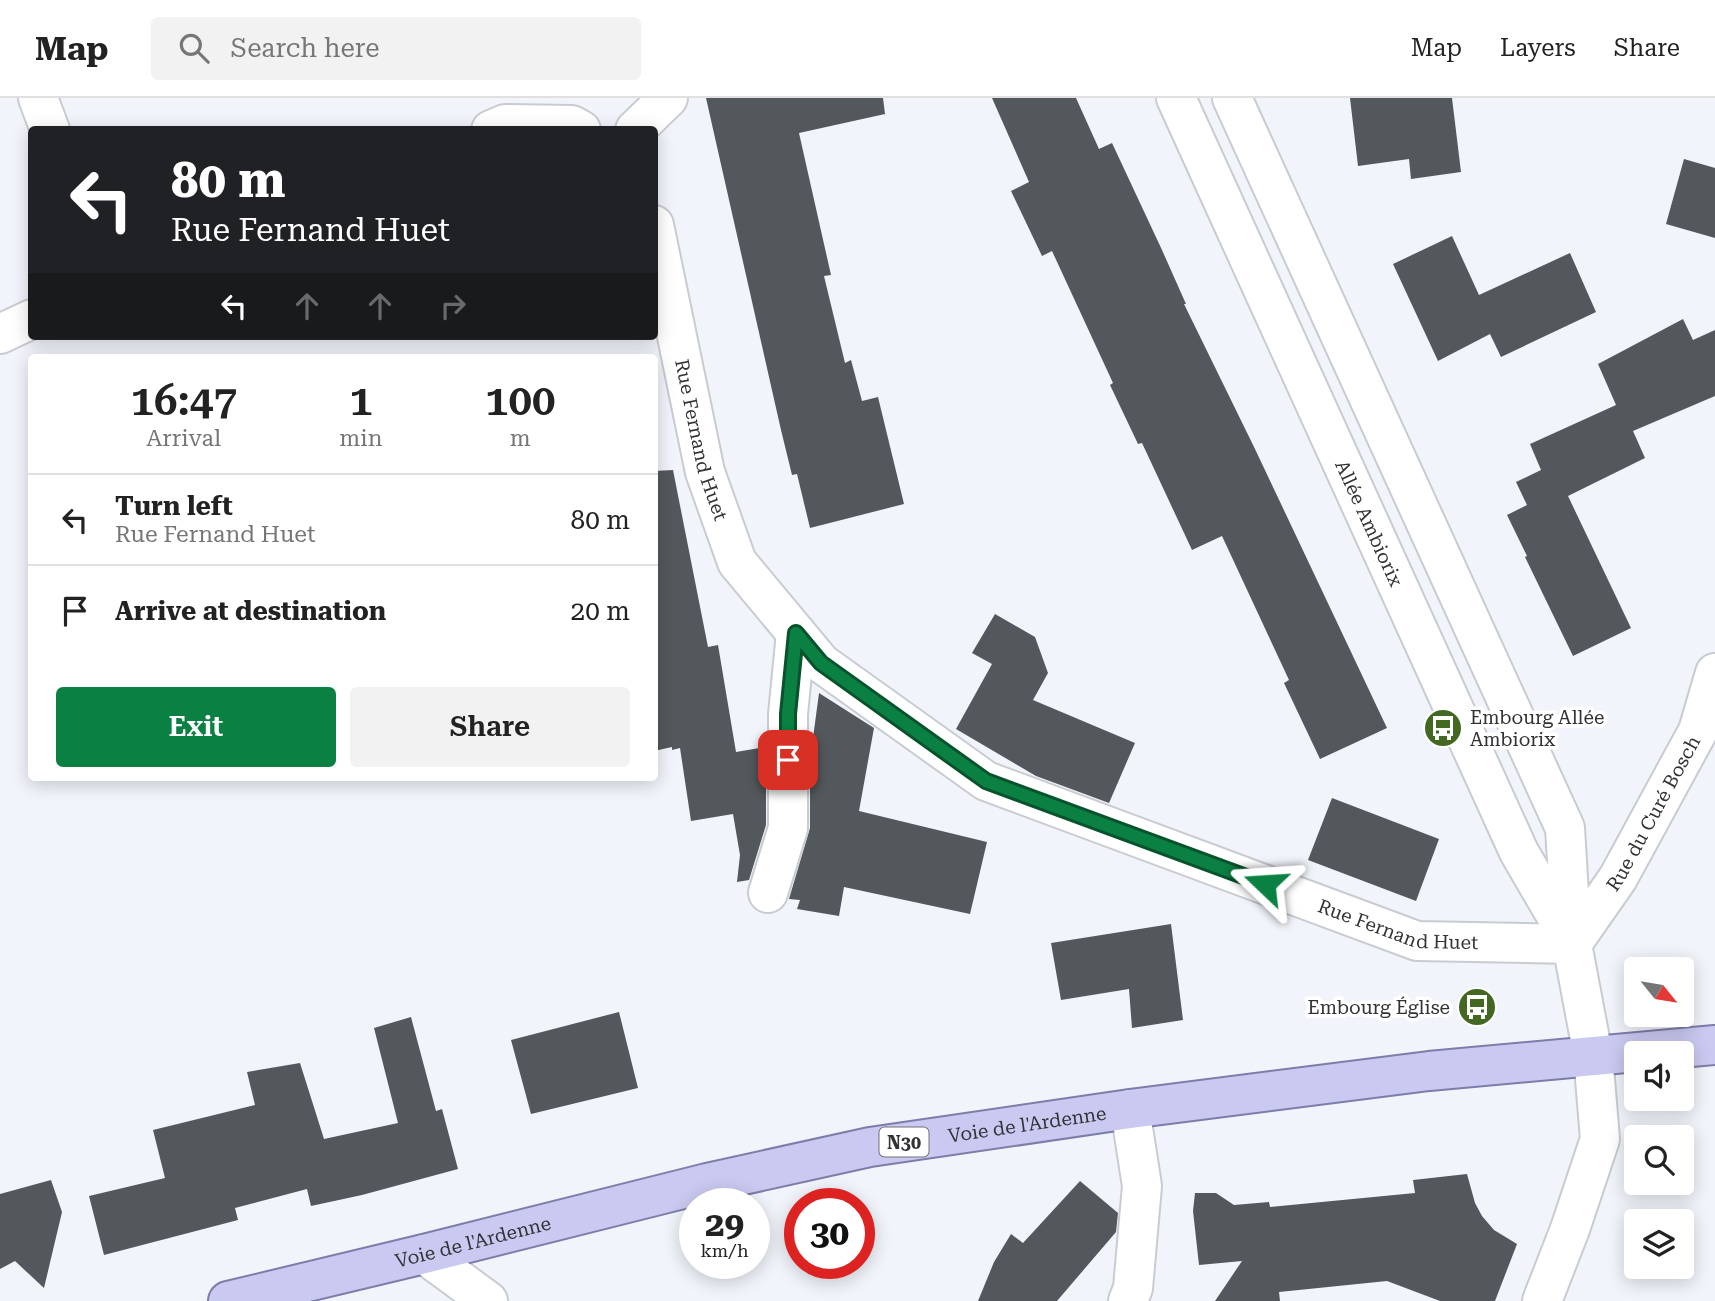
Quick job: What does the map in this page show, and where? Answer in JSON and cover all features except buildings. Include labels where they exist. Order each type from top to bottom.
[{"type":"main road","name":"Voie de l'Ardenne","points":[[228,1301],[707,1183],[870,1147],[1130,1109],[1429,1071],[1715,1045]]},
{"type":"street","points":[[38,98],[48,126]]},
{"type":"street","points":[[639,126],[668,98]]},
{"type":"street","name":"Allée Ambiorix","points":[[1176,98],[1519,852],[1572,944]]},
{"type":"street","name":"Allée Ambiorix","points":[[1232,98],[1565,828],[1572,944],[1594,1055],[1600,1139],[1542,1301]]},
{"type":"street","points":[[500,126],[574,126]]},
{"type":"street","name":"Rue Fernand Huet","points":[[658,244],[705,472],[737,562],[821,663],[986,781],[1417,941],[1572,944]]},
{"type":"street","points":[[0,334],[28,322]]},
{"type":"street","points":[[768,893],[788,828],[788,714],[796,633]]},
{"type":"street","name":"Rue du Curé Bosch","points":[[1572,944],[1618,878],[1698,731],[1715,673]]},
{"type":"street","points":[[1128,1301],[1133,1288],[1142,1186],[1130,1109]]},
{"type":"street","points":[[424,1254],[488,1301]]},
{"type":"place","name":"Embourg Allée Ambiorix","points":[[1443,728]]},
{"type":"place","name":"Embourg Église","points":[[1477,1007]]},
{"type":"route","points":[[788,760],[788,714],[796,633],[821,663],[986,781],[1265,884]]}]
